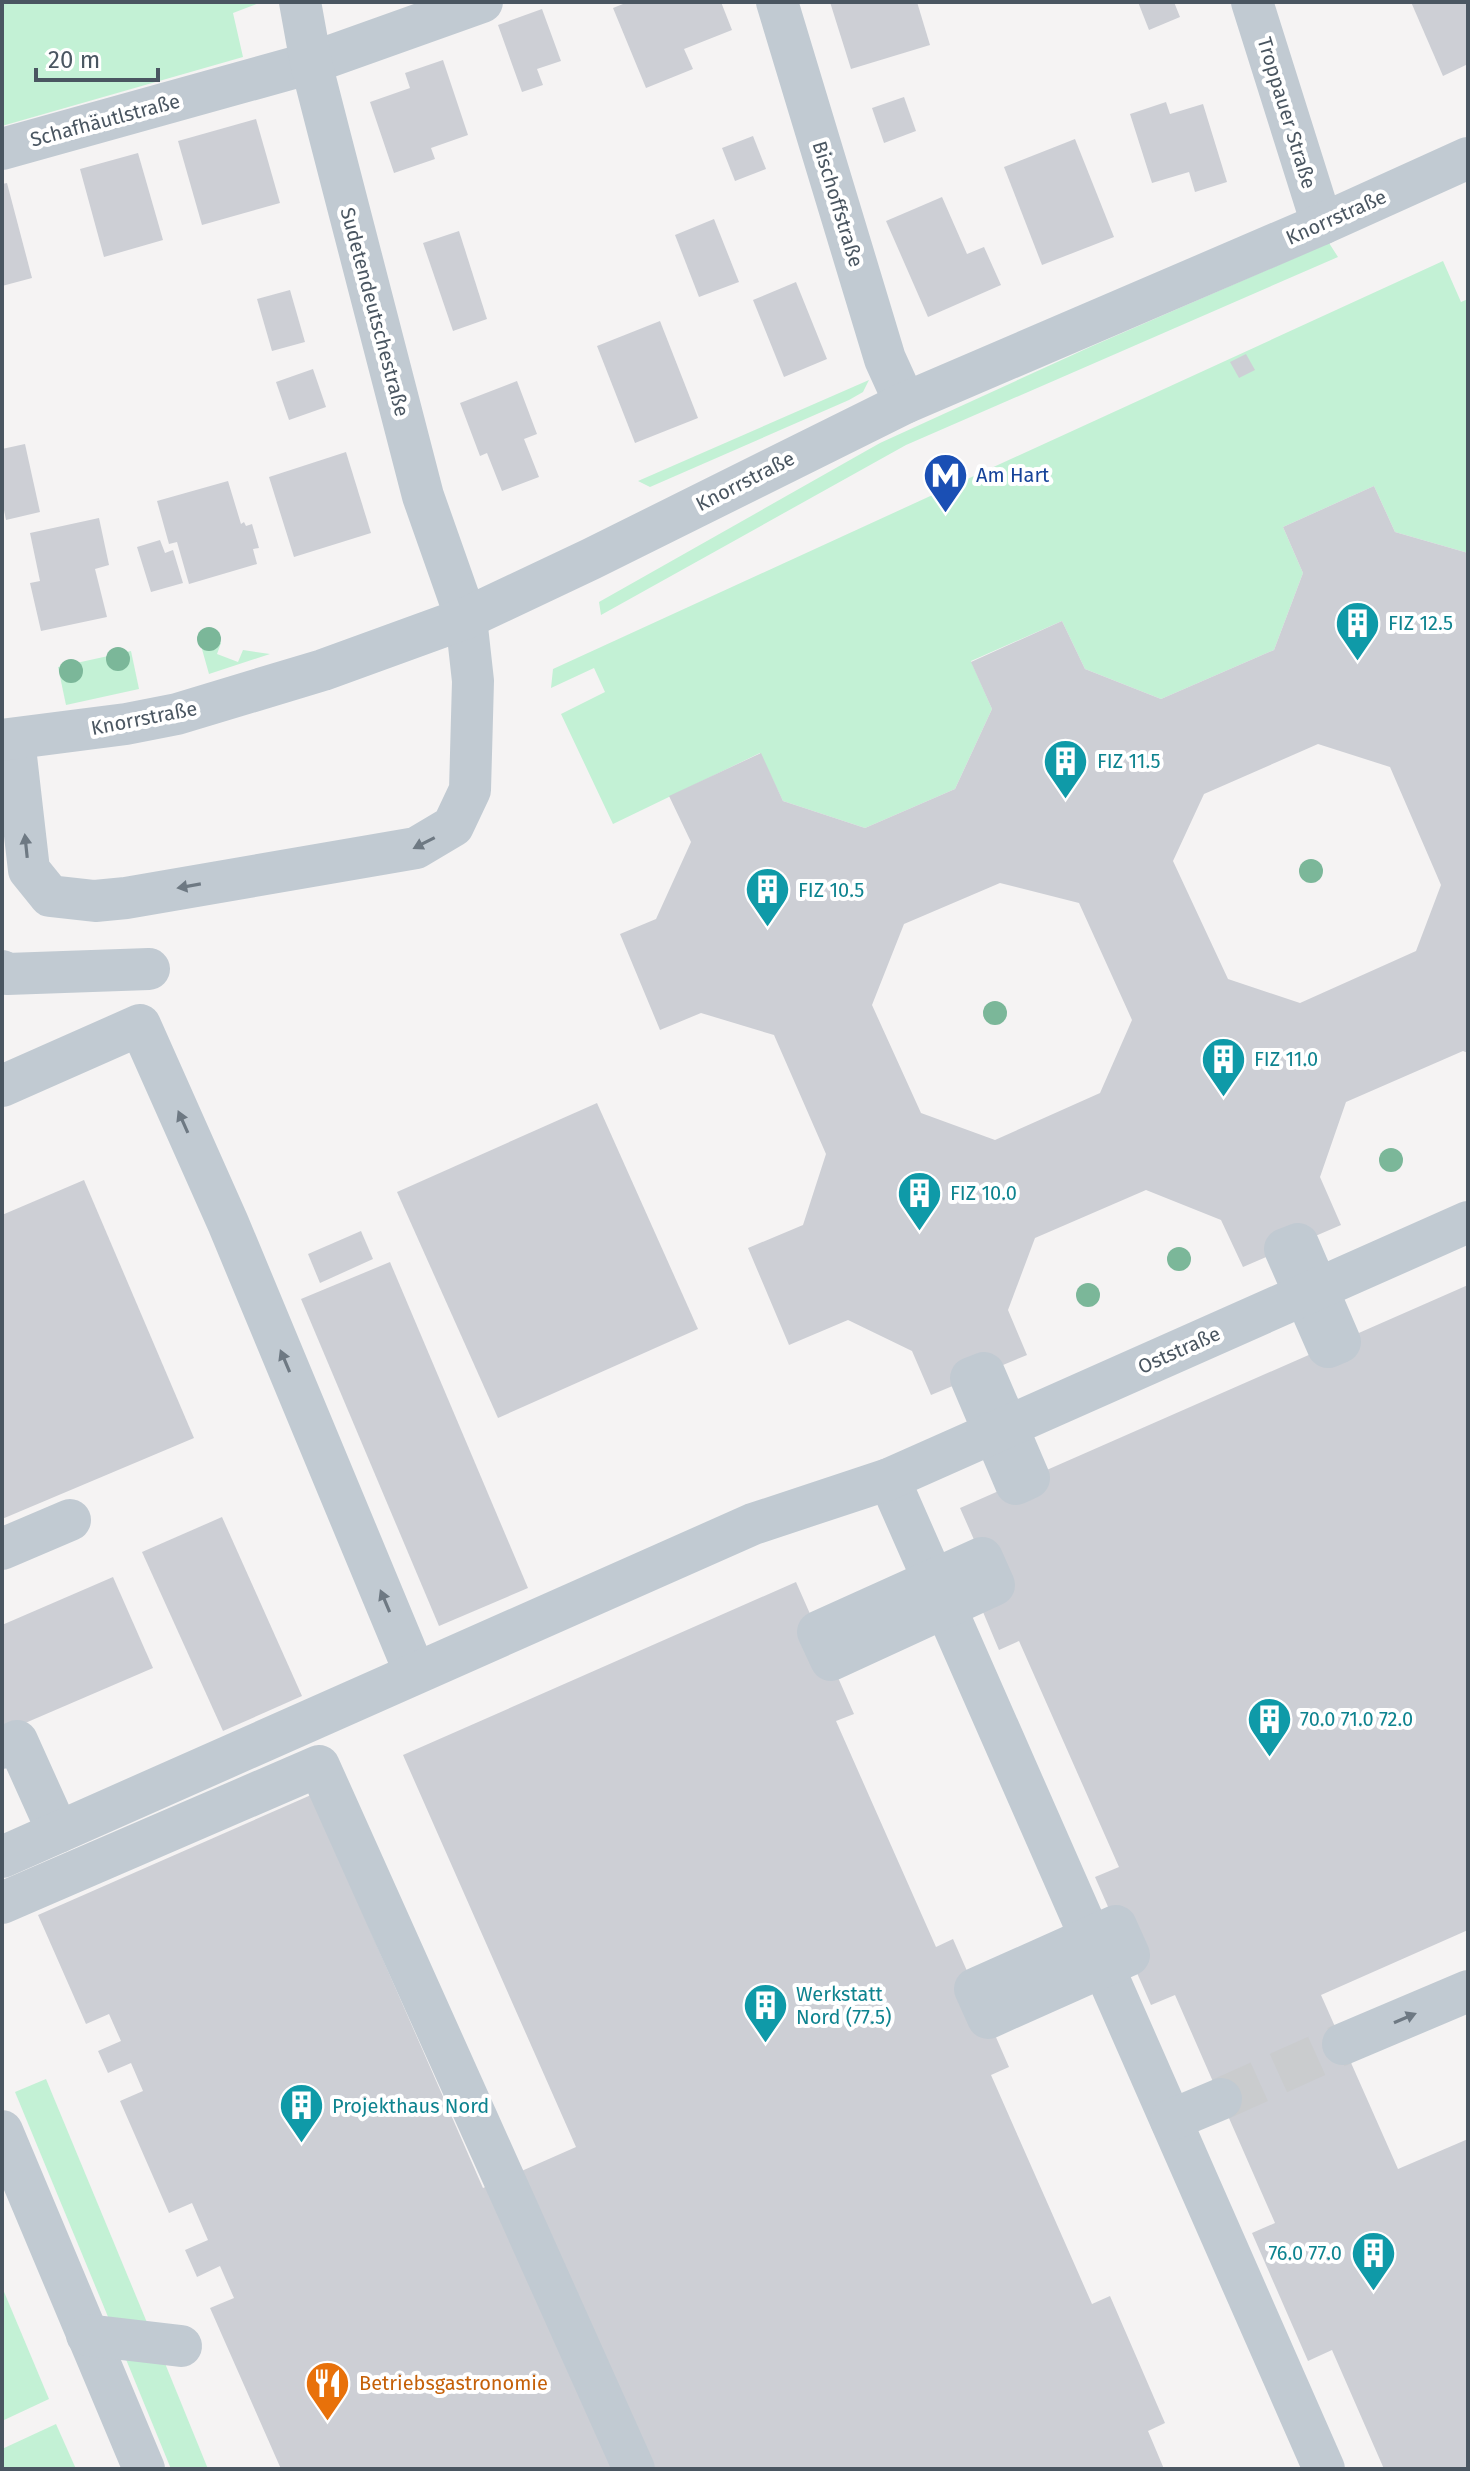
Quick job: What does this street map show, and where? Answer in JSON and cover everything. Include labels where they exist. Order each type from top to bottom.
[{"type":"street","name":"Sudetendeutschestraße","points":[[8,740],[29,870],[50,896],[95,901],[416,848],[453,826],[470,790],[473,681],[466,618],[423,496],[311,63],[300,2]]},
{"type":"street","name":"Schafhäutlstraße","points":[[2,149],[311,63],[482,2]]},
{"type":"street","name":"Bischoffstraße","points":[[777,2],[885,359],[905,403]]},
{"type":"street","name":"Troppauer Straße","points":[[1252,2],[1322,224]]},
{"type":"street","name":"Knorrstraße","points":[[8,740],[177,714],[323,670],[466,618],[905,403],[1468,158]]},
{"type":"street","points":[[2,971],[7,974],[149,969]]},
{"type":"street","points":[[2,1086],[140,1025],[234,1238],[415,1673]]},
{"type":"street","name":"Oststraße","points":[[2,1857],[753,1524],[889,1479],[1468,1222]]},
{"type":"street","points":[[889,1479],[1324,2469]]},
{"type":"street","points":[[2,1549],[70,1520]]},
{"type":"street","points":[[2,1748],[17,1741],[58,1832]]},
{"type":"street","points":[[2,1903],[319,1766],[634,2469]]},
{"type":"street","points":[[1343,2044],[1468,1991]]},
{"type":"street","points":[[1171,2120],[1221,2099]]},
{"type":"street","points":[[2,2131],[144,2469]]},
{"type":"street","points":[[87,2335],[181,2346]]},
{"type":"green space","points":[[2,2],[259,3],[233,13],[243,57],[2,126]]},
{"type":"green space","points":[[1329,243],[1338,257],[906,445],[601,615],[599,602],[880,443]]},
{"type":"green space","points":[[1443,261],[1461,302],[1468,299],[1468,553],[1395,532],[1374,486],[1283,527],[1303,573],[1274,650],[1161,699],[1085,669],[1062,621],[971,661],[992,709],[955,789],[865,828],[783,801],[760,753],[613,824],[561,714],[605,692],[594,668],[551,688],[553,669]]},
{"type":"green space","points":[[869,380],[863,392],[849,400],[650,487],[638,481]]},
{"type":"green space","points":[[198,635],[221,643],[217,654],[238,662],[243,650],[270,654],[209,674]]},
{"type":"green space","points":[[131,651],[139,689],[66,705],[58,667]]},
{"type":"green space","points":[[46,2079],[153,2337],[111,2324],[15,2092]]},
{"type":"green space","points":[[2,2287],[49,2399],[2,2421]]},
{"type":"green space","points":[[123,2352],[162,2356],[208,2469],[171,2469]]},
{"type":"green space","points":[[56,2424],[76,2469],[2,2469],[2,2449]]},
{"type":"building","points":[[628,2],[721,2],[732,30],[684,49],[693,69],[646,88],[613,8]]},
{"type":"building","points":[[830,2],[917,2],[930,45],[851,69]]},
{"type":"building","points":[[1138,2],[1174,2],[1180,17],[1149,30]]},
{"type":"building","points":[[1411,2],[1468,2],[1468,64],[1443,76]]},
{"type":"building","points":[[542,9],[561,61],[537,69],[543,85],[522,92],[498,25]]},
{"type":"building","points":[[443,60],[468,135],[431,148],[435,159],[394,173],[370,102],[410,88],[405,73]]},
{"type":"building","points":[[904,97],[916,131],[884,143],[872,108]]},
{"type":"building","points":[[1166,102],[1170,114],[1203,104],[1227,182],[1195,192],[1189,172],[1152,183],[1130,114]]},
{"type":"building","points":[[256,119],[280,203],[202,225],[178,141]]},
{"type":"building","points":[[753,136],[766,169],[735,181],[722,148]]},
{"type":"building","points":[[1075,139],[1114,237],[1042,265],[1004,167]]},
{"type":"building","points":[[138,153],[163,240],[104,257],[80,169]]},
{"type":"building","points":[[7,183],[32,278],[2,286],[2,184]]},
{"type":"building","points":[[942,197],[967,254],[984,247],[1001,285],[928,317],[886,221]]},
{"type":"building","points":[[714,219],[739,282],[699,297],[675,235]]},
{"type":"building","points":[[459,231],[487,319],[453,331],[423,243]]},
{"type":"building","points":[[796,282],[827,359],[784,377],[753,300]]},
{"type":"building","points":[[290,290],[305,342],[272,351],[257,299]]},
{"type":"building","points":[[660,321],[698,418],[635,443],[597,346]]},
{"type":"building","points":[[1246,354],[1255,370],[1239,378],[1230,362]]},
{"type":"building","points":[[313,369],[326,407],[289,420],[276,382]]},
{"type":"building","points":[[517,381],[537,434],[524,439],[539,477],[502,491],[487,453],[480,456],[460,403]]},
{"type":"building","points":[[25,444],[40,512],[6,520],[2,500],[2,449]]},
{"type":"building","points":[[346,452],[371,533],[294,557],[269,477]]},
{"type":"building","points":[[228,481],[241,524],[252,524],[259,548],[253,549],[257,564],[189,584],[177,542],[169,544],[157,501]]},
{"type":"building","points":[[1374,486],[1395,532],[1468,553],[1468,1053],[1463,1051],[1346,1102],[1320,1177],[1341,1225],[1243,1267],[1221,1220],[1146,1190],[1035,1238],[1008,1310],[1027,1355],[931,1395],[912,1351],[848,1320],[789,1345],[748,1248],[803,1225],[826,1154],[774,1035],[701,1013],[660,1030],[620,934],[656,919],[691,842],[669,796],[761,753],[783,801],[865,828],[955,789],[992,709],[971,662],[1062,621],[1085,669],[1161,699],[1274,650],[1303,573],[1283,527]],"holes":[[[1318,744],[1390,767],[1441,885],[1416,951],[1300,1003],[1228,979],[1173,861],[1204,794]],[[1000,883],[1079,903],[1132,1020],[1100,1093],[995,1140],[921,1113],[872,1005],[904,924]]]},
{"type":"building","points":[[99,518],[109,565],[95,569],[107,617],[41,631],[30,583],[40,581],[30,533]]},
{"type":"building","points":[[160,540],[165,553],[173,550],[183,583],[151,592],[137,547]]},
{"type":"building","points":[[597,1103],[698,1329],[498,1418],[397,1192]]},
{"type":"building","points":[[84,1180],[194,1438],[2,1519],[2,1215]]},
{"type":"building","points":[[361,1231],[373,1259],[320,1283],[308,1254]]},
{"type":"building","points":[[390,1262],[528,1588],[439,1626],[301,1299]]},
{"type":"building","name":"70.0 71.0 72.0","points":[[1468,1285],[1468,1930],[1321,1995],[1398,2169],[1468,2139],[1468,2469],[1384,2469],[1332,2350],[1308,2361],[1252,2233],[1275,2223],[1175,1995],[1151,2005],[1095,1877],[1119,1867],[1019,1641],[999,1650],[975,1593],[994,1585],[960,1508]]},
{"type":"building","points":[[222,1517],[302,1696],[223,1731],[142,1552]]},
{"type":"building","points":[[113,1577],[153,1668],[2,1733],[2,1625]]},
{"type":"building","name":"Werkstatt Nord (77.5)","points":[[796,1582],[854,1714],[836,1721],[936,1947],[953,1939],[1009,2067],[991,2075],[1092,2304],[1110,2296],[1165,2423],[1148,2431],[1164,2469],[281,2469],[210,2308],[234,2298],[220,2266],[197,2277],[185,2250],[208,2240],[192,2203],[169,2213],[120,2101],[143,2091],[131,2063],[108,2073],[98,2051],[121,2041],[109,2014],[86,2024],[38,1915],[311,1795],[483,2188],[576,2147],[403,1755]]},
{"type":"tunnel","points":[[1221,2099],[1343,2044]]},
{"type":"place","name":"Am Hart","points":[[945,514]]},
{"type":"place","name":"FIZ 12.5","points":[[1357,662]]},
{"type":"place","name":"FIZ 11.5","points":[[1066,800]]},
{"type":"place","name":"FIZ 10.5","points":[[767,929]]},
{"type":"place","name":"FIZ 11.0","points":[[1223,1098]]},
{"type":"place","name":"FIZ 10.0","points":[[919,1232]]},
{"type":"place","name":"70.0 71.0 72.0","points":[[1269,1758]]},
{"type":"place","name":"Werkstatt Nord (77.5)","points":[[765,2045]]},
{"type":"place","name":"Projekthaus Nord","points":[[301,2145]]},
{"type":"place","name":"76.0 77.0","points":[[1373,2292]]},
{"type":"place","name":"Betriebsgastronomie","points":[[328,2422]]}]
